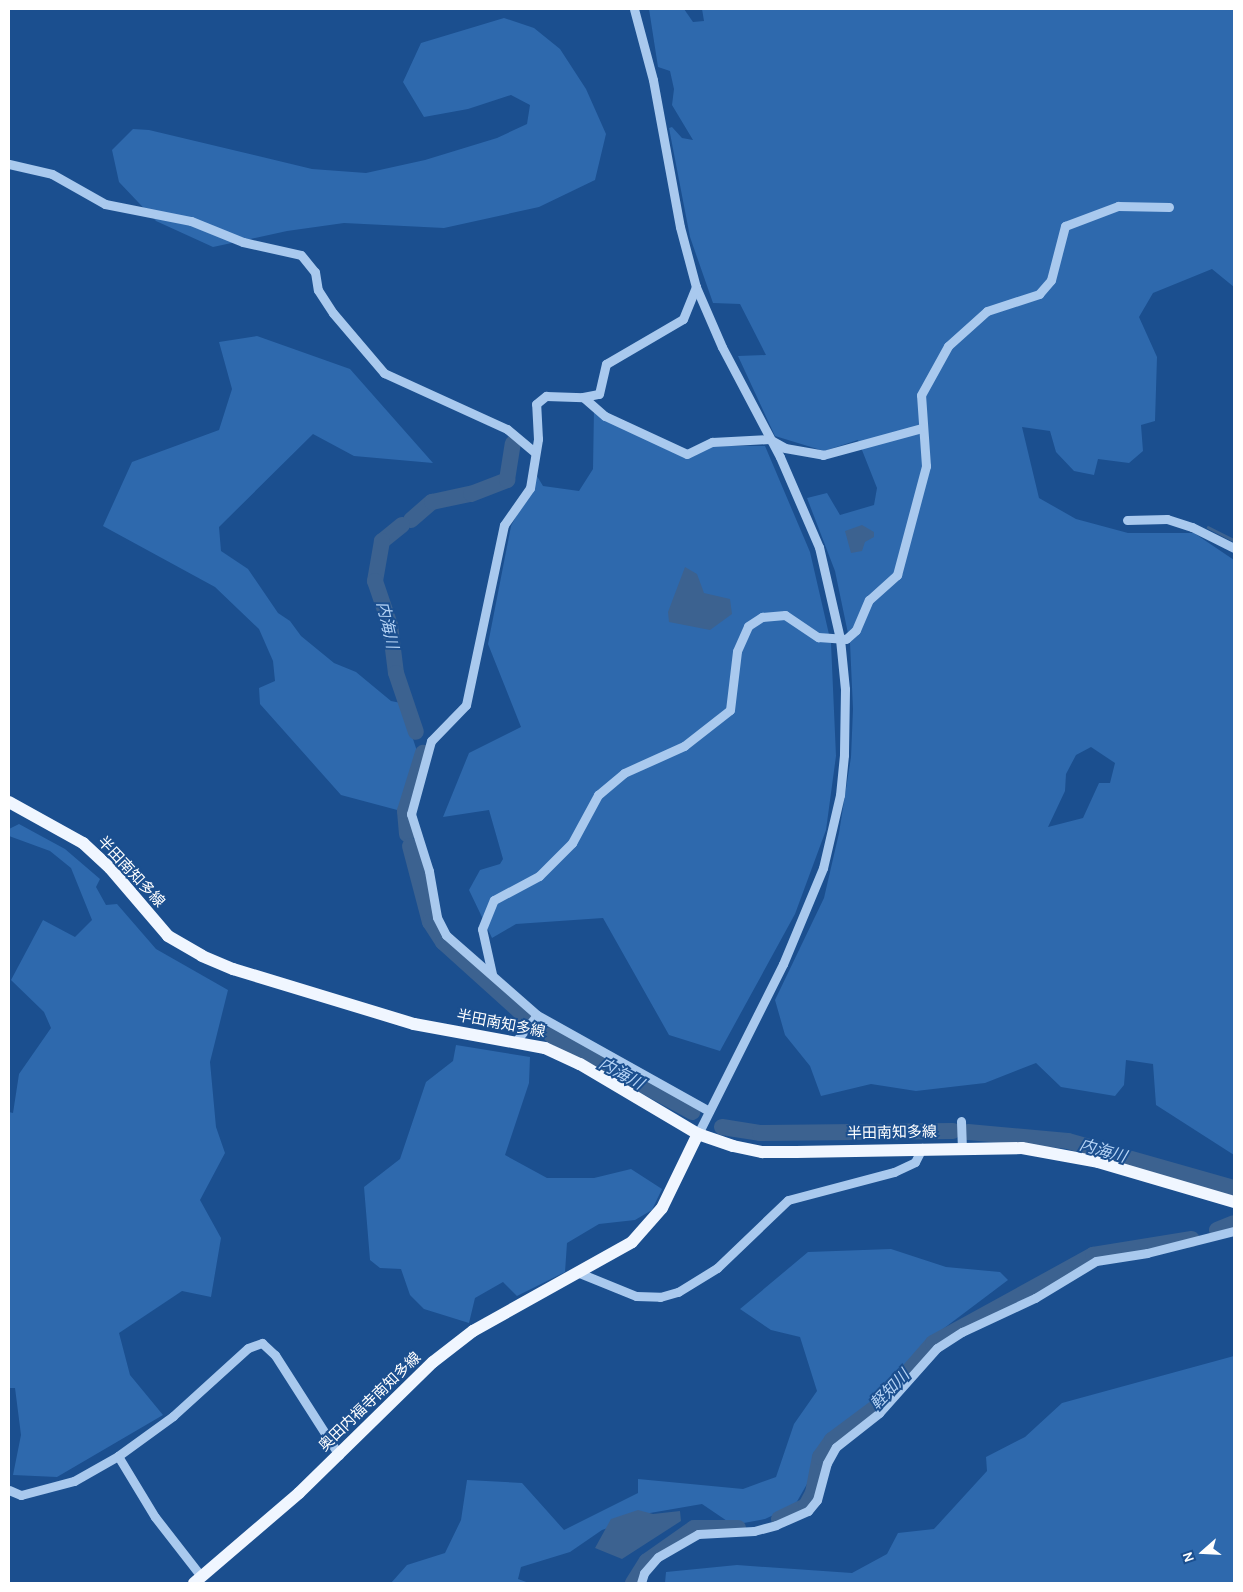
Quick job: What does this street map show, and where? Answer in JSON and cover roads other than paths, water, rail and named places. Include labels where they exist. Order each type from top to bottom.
[{"type":"main road","name":"半田南知多線","points":[[9,802],[83,844],[110,868],[168,936],[202,956],[233,969],[414,1024],[516,1041],[545,1048],[580,1064],[698,1134],[762,1152],[922,1148],[1022,1148],[1062,1153],[1234,1202]]},
{"type":"main road","name":"奥田内福寺南知多線","points":[[198,1580],[339,1455],[404,1387],[473,1331],[577,1272],[615,1254],[646,1229],[676,1184],[698,1134]]},
{"type":"street","points":[[634,9],[653,80],[680,227],[696,287],[722,347],[769,439],[819,547],[840,639],[845,689],[844,755],[840,795],[823,868],[787,956],[698,1134]]},
{"type":"street","points":[[9,164],[52,174],[105,204],[192,221],[243,242],[301,255],[315,272],[318,290],[332,313],[384,373],[507,429],[534,452]]},
{"type":"street","points":[[492,974],[482,929],[494,900],[539,876],[572,843],[598,795],[624,773],[684,746],[730,710],[737,651],[748,626],[770,615],[785,615],[809,634],[840,639],[852,636],[869,600],[892,580],[900,569],[926,466],[921,395],[948,346],[987,311],[1040,294],[1051,280],[1065,226],[1118,206],[1169,207]]},
{"type":"street","points":[[696,287],[682,318],[606,364],[599,394],[583,397],[546,396],[536,404],[538,440],[534,452],[530,488],[504,525],[466,705],[432,741],[411,814],[429,871],[437,917],[446,935],[537,1015],[709,1111]]},
{"type":"street","points":[[583,397],[605,416],[687,454],[712,442],[769,439],[785,448],[823,455],[922,428]]},
{"type":"street","points":[[1126,520],[1167,519],[1192,527],[1234,548]]},
{"type":"street","points":[[516,1041],[537,1015]]},
{"type":"street","points":[[961,1121],[962,1148]]},
{"type":"street","points":[[577,1272],[636,1296],[660,1297],[678,1292],[717,1268],[788,1200],[894,1172],[915,1162],[922,1148]]},
{"type":"street","points":[[641,1583],[644,1573],[658,1557],[698,1534],[754,1531],[776,1526],[808,1511],[817,1500],[826,1463],[836,1447],[879,1413],[937,1348],[962,1332],[1035,1298],[1096,1261],[1147,1253],[1234,1231]]},
{"type":"street","points":[[9,1490],[21,1496],[55,1489],[118,1456],[173,1416],[248,1348],[262,1343],[275,1355],[339,1455]]},
{"type":"street","points":[[118,1456],[155,1517],[198,1580]]},
{"type":"waterway","name":"内海川","points":[[411,520],[432,502],[471,494],[507,480],[513,443]]},
{"type":"waterway","name":"内海川","points":[[402,525],[382,541],[375,581],[390,625],[396,673],[416,732]]},
{"type":"waterway","points":[[1208,527],[1234,540]]},
{"type":"waterway","name":"内海川","points":[[407,834],[405,811],[423,753]]},
{"type":"waterway","name":"内海川","points":[[410,846],[430,922],[443,942],[526,1017]]},
{"type":"waterway","name":"内海川","points":[[551,1035],[692,1112]]},
{"type":"waterway","name":"内海川","points":[[722,1127],[760,1133],[953,1131]]},
{"type":"waterway","name":"内海川","points":[[968,1132],[1068,1141],[1234,1188]]},
{"type":"waterway","name":"軽知川","points":[[1217,1230],[1234,1223]]},
{"type":"waterway","name":"軽知川","points":[[779,1519],[806,1506],[813,1493],[820,1457],[832,1440],[879,1405],[933,1343],[1093,1255],[1192,1239]]},
{"type":"waterway","name":"軽知川","points":[[633,1583],[647,1561],[694,1528],[738,1528]]}]
